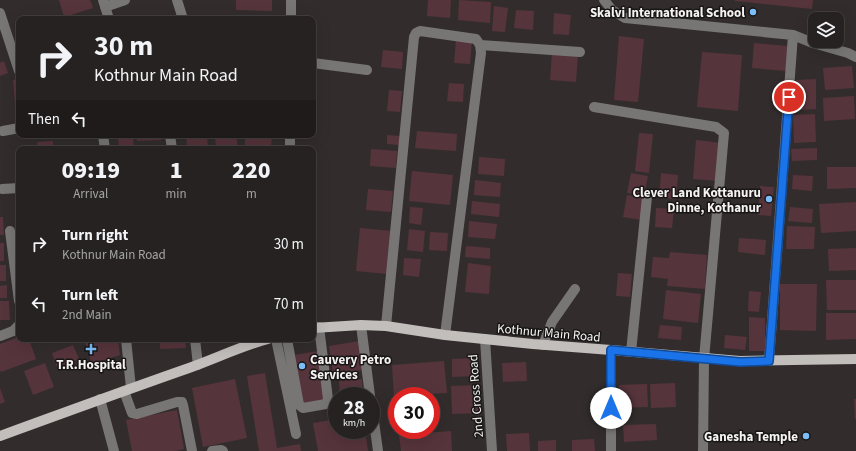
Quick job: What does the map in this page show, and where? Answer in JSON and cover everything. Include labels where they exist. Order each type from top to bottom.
[{"type":"main road","name":"Kothnur Main Road","points":[[316,328],[361,325],[386,326],[445,335],[543,345],[740,362],[856,359]]},
{"type":"main road","points":[[0,436],[198,365],[255,342]]},
{"type":"street","points":[[108,16],[104,3],[125,0]]},
{"type":"street","points":[[177,0],[182,16]]},
{"type":"street","points":[[291,0],[291,16]]},
{"type":"street","points":[[604,0],[612,10],[625,18],[794,35],[856,57]]},
{"type":"street","points":[[0,13],[2,27],[16,63]]},
{"type":"street","points":[[386,326],[414,37],[420,30],[476,39],[480,45],[481,53],[445,335]]},
{"type":"street","points":[[769,361],[794,35]]},
{"type":"street","points":[[480,45],[580,52]]},
{"type":"street","points":[[316,64],[367,70]]},
{"type":"street","points":[[594,107],[716,127],[724,133],[704,359],[703,451]]},
{"type":"street","points":[[3,131],[16,129]]},
{"type":"street","points":[[2,189],[16,188]]},
{"type":"street","points":[[631,352],[647,197]]},
{"type":"street","points":[[10,230],[16,278]]},
{"type":"street","points":[[543,345],[552,322],[576,289]]},
{"type":"street","points":[[361,325],[369,387]]},
{"type":"street","points":[[0,336],[13,331],[16,328]]},
{"type":"street","points":[[288,342],[299,404],[303,408],[326,404],[328,399],[316,328]]},
{"type":"street","name":"2nd Cross Road","points":[[484,339],[492,451]]},
{"type":"street","points":[[126,342],[128,390],[132,413],[137,414],[177,402],[182,402],[184,405],[192,451]]},
{"type":"street","points":[[195,342],[198,365]]},
{"type":"street","points":[[277,342],[296,434]]},
{"type":"street","points":[[611,350],[611,451]]},
{"type":"street","points":[[100,399],[114,451]]},
{"type":"street","points":[[376,439],[378,451]]},
{"type":"street","points":[[212,451],[223,451]]},
{"type":"building","points":[[59,0],[90,0],[93,8],[64,16]]},
{"type":"building","points":[[236,0],[272,0],[272,11],[236,10]]},
{"type":"building","points":[[428,0],[451,0],[450,18],[427,16]]},
{"type":"building","points":[[459,0],[491,2],[490,23],[458,20]]},
{"type":"building","points":[[735,0],[813,0],[812,9]]},
{"type":"building","points":[[494,6],[508,8],[505,32],[492,31]]},
{"type":"building","points":[[516,10],[534,11],[533,30],[514,28]]},
{"type":"building","points":[[554,13],[571,15],[569,35],[553,34]]},
{"type":"building","points":[[619,36],[644,39],[638,102],[614,100]]},
{"type":"building","points":[[456,39],[472,40],[470,64],[454,63]]},
{"type":"building","points":[[754,43],[788,46],[786,71],[752,68]]},
{"type":"building","points":[[383,50],[403,52],[402,69],[381,67]]},
{"type":"building","points":[[552,52],[578,54],[576,82],[550,80]]},
{"type":"building","points":[[702,52],[742,55],[738,111],[697,107]]},
{"type":"building","points":[[4,61],[8,73],[0,76],[0,63]]},
{"type":"building","points":[[852,66],[854,88],[825,90],[823,68]]},
{"type":"building","points":[[816,79],[816,109],[796,110],[796,80]]},
{"type":"building","points":[[13,80],[16,80],[15,104]]},
{"type":"building","points":[[449,83],[464,84],[463,102],[447,101]]},
{"type":"building","points":[[389,90],[402,91],[400,112],[387,111]]},
{"type":"building","points":[[854,96],[855,119],[824,121],[823,98]]},
{"type":"building","points":[[815,114],[816,142],[794,143],[793,115]]},
{"type":"building","points":[[417,131],[457,134],[456,151],[415,148]]},
{"type":"building","points":[[639,133],[653,134],[649,173],[635,171]]},
{"type":"building","points":[[387,135],[401,136],[400,145],[387,144]]},
{"type":"building","points":[[118,138],[133,138],[134,146],[119,146]]},
{"type":"building","points":[[136,138],[161,138],[161,140],[137,141]]},
{"type":"building","points":[[186,138],[207,138],[208,146],[187,146]]},
{"type":"building","points":[[215,138],[236,138],[238,146],[216,146]]},
{"type":"building","points":[[245,138],[272,138],[271,146],[245,146]]},
{"type":"building","points":[[696,140],[722,143],[719,181],[693,179]]},
{"type":"building","points":[[53,141],[53,146],[38,146],[37,142]]},
{"type":"building","points":[[817,148],[817,160],[792,161],[791,149]]},
{"type":"building","points":[[371,149],[397,151],[396,168],[370,166]]},
{"type":"building","points":[[479,157],[505,159],[504,176],[478,174]]},
{"type":"building","points":[[827,167],[856,167],[856,188],[827,189]]},
{"type":"building","points":[[412,171],[453,175],[450,205],[409,201]]},
{"type":"building","points":[[631,173],[648,176],[644,196],[627,193]]},
{"type":"building","points":[[661,173],[678,175],[676,199],[659,198]]},
{"type":"building","points":[[793,175],[813,176],[812,191],[792,189]]},
{"type":"building","points":[[475,180],[501,183],[500,197],[474,195]]},
{"type":"building","points":[[760,186],[774,187],[771,216],[758,215]]},
{"type":"building","points":[[368,189],[393,191],[391,212],[366,210]]},
{"type":"building","points":[[627,195],[645,198],[642,220],[623,217]]},
{"type":"building","points":[[472,201],[500,204],[499,217],[471,214]]},
{"type":"building","points":[[856,202],[856,231],[821,233],[819,204]]},
{"type":"building","points":[[410,207],[423,208],[421,225],[409,223]]},
{"type":"building","points":[[790,207],[813,209],[812,223],[788,221]]},
{"type":"building","points":[[656,208],[674,209],[672,228],[655,227]]},
{"type":"building","points":[[0,217],[3,217],[4,235],[0,235]]},
{"type":"building","points":[[469,221],[497,224],[495,239],[468,237]]},
{"type":"building","points":[[787,226],[815,227],[814,249],[786,249]]},
{"type":"building","points":[[360,228],[392,231],[387,274],[356,271]]},
{"type":"building","points":[[409,229],[425,231],[423,252],[407,250]]},
{"type":"building","points":[[430,232],[448,233],[447,251],[429,250]]},
{"type":"building","points":[[739,238],[766,240],[765,255],[738,252]]},
{"type":"building","points":[[0,243],[4,243],[4,261],[0,261]]},
{"type":"building","points":[[466,246],[490,248],[490,259],[465,257]]},
{"type":"building","points":[[856,248],[856,270],[829,271],[828,249]]},
{"type":"building","points":[[670,252],[707,255],[705,289],[667,286],[668,279],[651,277],[653,257],[669,258]]},
{"type":"building","points":[[404,258],[421,259],[419,277],[403,275]]},
{"type":"building","points":[[468,263],[491,266],[489,294],[465,292]]},
{"type":"building","points":[[0,265],[6,265],[6,281],[0,281]]},
{"type":"building","points":[[618,273],[632,274],[630,297],[616,296]]},
{"type":"building","points":[[826,280],[856,280],[856,310],[827,310]]},
{"type":"building","points":[[780,284],[817,284],[816,331],[780,330]]},
{"type":"building","points":[[7,285],[7,298],[0,298],[0,286]]},
{"type":"building","points":[[666,290],[701,294],[698,323],[663,319]]},
{"type":"building","points":[[749,291],[761,292],[759,312],[748,311]]},
{"type":"building","points":[[0,301],[9,301],[10,320],[0,320]]},
{"type":"building","points":[[826,313],[856,313],[856,339],[826,340]]},
{"type":"building","points":[[749,317],[765,318],[765,351],[749,351]]},
{"type":"building","points":[[660,325],[682,327],[681,340],[658,338]]},
{"type":"building","points":[[725,335],[747,337],[745,350],[724,348]]},
{"type":"building","points":[[16,338],[16,342],[30,342],[36,359],[1,372],[0,344]]},
{"type":"building","points":[[359,341],[363,370],[333,374],[329,346]]},
{"type":"building","points":[[85,342],[118,342],[120,355],[92,364]]},
{"type":"building","points":[[160,342],[185,342],[186,348],[160,349]]},
{"type":"building","points":[[73,345],[79,359],[57,367],[52,353]]},
{"type":"building","points":[[318,351],[326,401],[303,405],[295,355]]},
{"type":"building","points":[[475,358],[476,376],[452,377],[452,359]]},
{"type":"building","points":[[444,361],[447,393],[440,393],[440,387],[393,387],[392,365]]},
{"type":"building","points":[[526,362],[527,381],[503,382],[502,363]]},
{"type":"building","points":[[45,363],[54,387],[33,395],[24,371]]},
{"type":"building","points":[[265,373],[277,448],[300,444],[301,451],[259,451],[247,376]]},
{"type":"building","points":[[235,379],[247,438],[203,447],[192,388]]},
{"type":"building","points":[[362,379],[362,387],[339,387],[339,381]]},
{"type":"building","points":[[675,383],[676,407],[651,408],[650,384]]},
{"type":"building","points":[[647,384],[648,407],[620,408],[619,385]]},
{"type":"building","points":[[478,385],[479,413],[452,414],[451,386]]},
{"type":"building","points":[[0,388],[5,402],[0,404]]},
{"type":"building","points":[[854,399],[856,399],[856,419],[855,419]]},
{"type":"building","points":[[177,410],[184,449],[175,451],[132,451],[126,420]]},
{"type":"building","points":[[328,420],[328,439],[366,439],[368,451],[318,451],[313,423]]},
{"type":"building","points":[[656,424],[657,440],[624,442],[623,425]]},
{"type":"building","points":[[451,431],[452,451],[401,451],[400,439],[440,439],[440,432]]},
{"type":"building","points":[[529,433],[530,451],[507,451],[506,434]]},
{"type":"building","points":[[594,439],[595,451],[572,451],[572,440]]},
{"type":"building","points":[[556,440],[556,451],[538,451],[538,441]]},
{"type":"place","name":"Skalvi International School","points":[[753,12]]},
{"type":"place","name":"Clever Land Kottanuru Dinne, Kothanur","points":[[769,199]]},
{"type":"place","name":"T.R.Hospital","points":[[91,349]]},
{"type":"place","name":"Cauvery Petro Services","points":[[302,366]]},
{"type":"place","name":"Ganesha Temple","points":[[806,436]]},
{"type":"route","points":[[611,408],[611,350],[740,362],[769,361],[789,97]]}]
